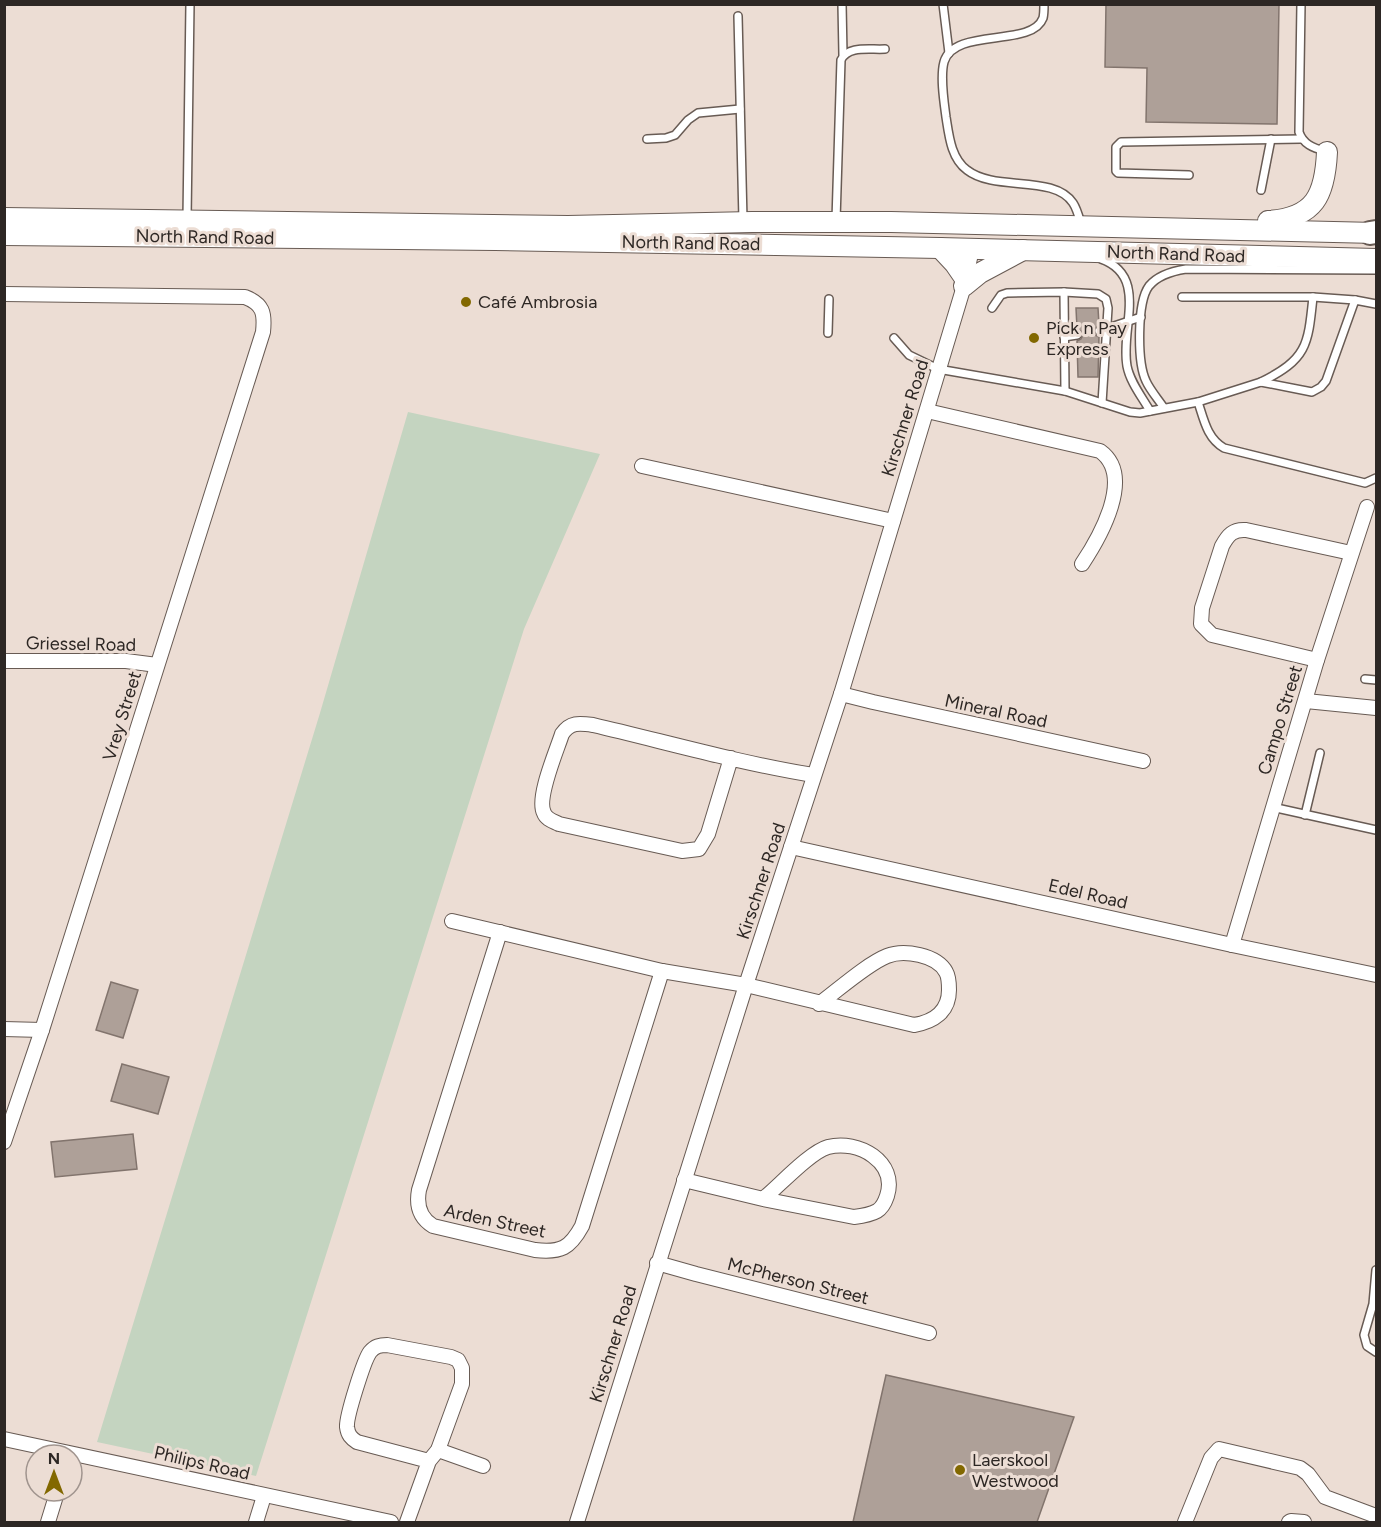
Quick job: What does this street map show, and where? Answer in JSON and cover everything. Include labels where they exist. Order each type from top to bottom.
[{"type":"main road","points":[[1178,228],[1272,221],[1293,217],[1315,203],[1321,192],[1327,152]]},
{"type":"main road","name":"North Rand Road","points":[[4,218],[568,226],[836,222],[1374,233]]},
{"type":"main road","points":[[747,222],[858,231],[947,233],[964,237],[972,249]]},
{"type":"main road","name":"North Rand Road","points":[[4,235],[1025,249],[1377,259]]},
{"type":"main road","points":[[940,248],[955,264],[965,283],[986,269],[1025,249]]},
{"type":"street","name":"Kirschner Road","points":[[577,1522],[657,1263],[841,694],[965,283],[972,249]]},
{"type":"street","name":"Vrey Street","points":[[4,294],[228,295],[255,301],[262,309],[264,320],[263,332],[42,1030],[4,1142]]},
{"type":"street","points":[[927,411],[1100,451],[1109,458],[1115,474],[1112,497],[1100,537],[1082,564]]},
{"type":"street","points":[[642,466],[893,521]]},
{"type":"street","name":"Campo Street","points":[[1232,945],[1317,660],[1367,507]]},
{"type":"street","points":[[1317,660],[1212,634],[1201,624],[1202,608],[1222,546],[1232,532],[1246,530],[1351,553]]},
{"type":"street","name":"Griessel Road","points":[[4,661],[126,661],[157,665]]},
{"type":"street","name":"Mineral Road","points":[[841,694],[1143,761]]},
{"type":"street","points":[[1306,701],[1377,708]]},
{"type":"street","points":[[731,758],[708,834],[699,849],[682,850],[559,824],[545,816],[542,810],[544,792],[562,734],[567,727],[573,724],[593,724],[731,758],[778,770],[813,775]]},
{"type":"street","name":"Edel Road","points":[[791,846],[1232,945],[1377,975]]},
{"type":"street","points":[[452,921],[662,971],[746,985],[819,1004],[914,1025],[927,1023],[945,1008],[949,995],[949,982],[946,972],[936,962],[902,953],[887,956],[819,1004]]},
{"type":"street","name":"Arden Street","points":[[500,933],[419,1190],[419,1206],[425,1221],[444,1229],[549,1251],[560,1250],[570,1244],[582,1226],[662,971]]},
{"type":"street","points":[[4,1029],[42,1030]]},
{"type":"street","points":[[684,1180],[763,1199],[854,1217],[868,1215],[879,1210],[888,1191],[889,1181],[880,1160],[869,1152],[854,1147],[833,1146],[815,1154],[763,1199]]},
{"type":"street","name":"McPherson Street","points":[[657,1263],[929,1333]]},
{"type":"street","points":[[407,1522],[433,1455],[462,1384],[462,1368],[458,1360],[451,1357],[387,1345],[379,1345],[373,1349],[368,1354],[349,1412],[347,1421],[350,1438],[357,1442],[433,1455],[483,1466]]},
{"type":"street","name":"Philips Road","points":[[4,1439],[391,1522]]},
{"type":"street","points":[[1185,1522],[1211,1458],[1219,1449],[1300,1468],[1308,1474],[1324,1497],[1377,1516]]},
{"type":"street","points":[[256,1522],[264,1496]]},
{"type":"street","points":[[48,1522],[54,1503]]},
{"type":"street","points":[[1289,1522],[1304,1522]]},
{"type":"lane","points":[[187,221],[190,4]]},
{"type":"lane","points":[[836,222],[843,55],[842,4]]},
{"type":"lane","points":[[943,4],[949,53]]},
{"type":"lane","points":[[1044,4],[1043,18],[1037,26],[1023,33],[972,41],[949,53],[944,62],[944,103],[948,133],[954,155],[961,166],[972,174],[984,179],[1057,190],[1074,204],[1081,226]]},
{"type":"lane","points":[[1301,4],[1298,122],[1301,139],[1308,145],[1327,152]]},
{"type":"lane","points":[[738,16],[740,109],[747,222]]},
{"type":"lane","points":[[843,55],[856,50],[885,49]]},
{"type":"lane","points":[[647,139],[675,135],[688,120],[698,113],[740,109]]},
{"type":"lane","points":[[1261,190],[1271,139]]},
{"type":"lane","points":[[1189,175],[1118,173],[1116,171],[1116,147],[1121,142],[1301,139]]},
{"type":"lane","points":[[1077,251],[1110,263],[1124,274],[1130,296],[1125,346],[1127,367],[1150,411]]},
{"type":"lane","points":[[1164,408],[1146,382],[1142,371],[1142,306],[1149,286],[1158,278],[1173,271],[1186,269],[1377,270]]},
{"type":"lane","points":[[1064,292],[1065,391]]},
{"type":"lane","points":[[992,308],[1001,295],[1007,293],[1098,294],[1106,299],[1108,308],[1103,330],[1102,403]]},
{"type":"lane","points":[[1182,297],[1313,297],[1377,304]]},
{"type":"lane","points":[[894,338],[909,355],[938,369],[1065,391],[1130,412],[1150,411],[1198,402],[1261,382],[1284,370],[1294,362],[1309,336],[1313,297]]},
{"type":"lane","points":[[828,333],[829,299]]},
{"type":"lane","points":[[1261,382],[1312,392],[1321,387],[1326,381],[1355,300]]},
{"type":"lane","points":[[1103,330],[1141,317]]},
{"type":"lane","points":[[1064,337],[1077,335]]},
{"type":"lane","points":[[1198,402],[1210,437],[1224,448],[1365,483],[1377,478]]},
{"type":"lane","points":[[1365,679],[1377,680]]},
{"type":"lane","points":[[1305,814],[1320,753]]},
{"type":"lane","points":[[1272,807],[1377,830]]},
{"type":"lane","points":[[1377,1270],[1373,1304],[1364,1335],[1367,1346],[1377,1352]]},
{"type":"green space","points":[[408,412],[600,454],[524,629],[256,1476],[97,1442],[320,713]]},
{"type":"building","points":[[1106,4],[1279,4],[1277,124],[1146,122],[1147,68],[1105,67]]},
{"type":"building","points":[[1076,308],[1098,308],[1099,325],[1093,330],[1099,337],[1098,377],[1078,377],[1077,341],[1083,335],[1077,329]]},
{"type":"building","points":[[111,982],[138,990],[123,1038],[96,1030]]},
{"type":"building","points":[[122,1064],[169,1077],[158,1114],[111,1101]]},
{"type":"building","points":[[133,1134],[137,1169],[55,1177],[51,1142]]},
{"type":"building","name":"Laerskool Westwood","points":[[886,1375],[1074,1417],[1037,1522],[853,1522]]},
{"type":"place","name":"Café Ambrosia","points":[[466,302]]},
{"type":"place","name":"Pick n Pay Express","points":[[1034,338]]},
{"type":"place","name":"Laerskool Westwood","points":[[960,1470]]}]
